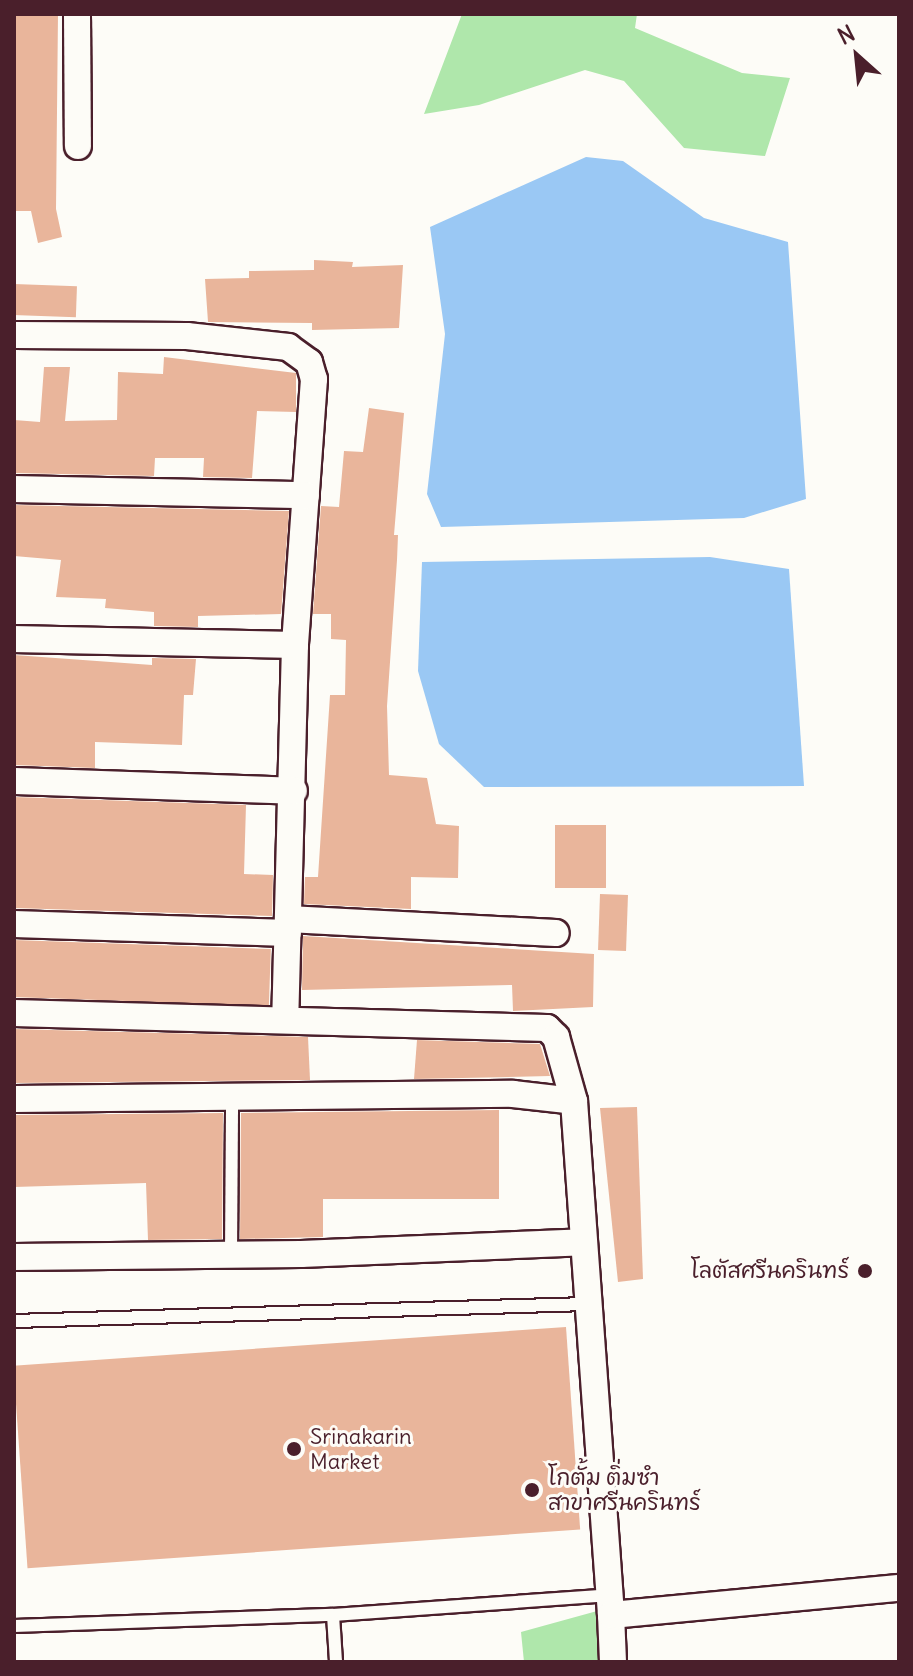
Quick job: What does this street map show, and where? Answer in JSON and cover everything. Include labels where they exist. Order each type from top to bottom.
[{"type":"street","points":[[77,14],[78,146]]},
{"type":"street","points":[[14,335],[187,336],[288,347],[303,355],[314,379],[295,645],[294,791],[285,1019]]},
{"type":"street","points":[[14,489],[306,495]]},
{"type":"street","points":[[14,639],[295,645]]},
{"type":"street","points":[[14,781],[294,791]]},
{"type":"street","points":[[14,924],[288,926],[556,933]]},
{"type":"street","points":[[14,1013],[547,1028],[563,1050],[574,1101],[613,1662]]},
{"type":"street","points":[[14,1099],[513,1094],[574,1101]]},
{"type":"street","points":[[14,1257],[231,1254],[583,1242]]},
{"type":"street","points":[[610,1605],[899,1588]]},
{"type":"lane","points":[[231,1254],[232,1099]]},
{"type":"lane","points":[[14,1321],[586,1304]]},
{"type":"lane","points":[[14,1626],[610,1605]]},
{"type":"lane","points":[[333,1615],[336,1662]]},
{"type":"green space","points":[[462,14],[637,14],[635,28],[742,73],[790,78],[765,156],[684,148],[624,81],[585,70],[479,105],[424,114]]},
{"type":"green space","points":[[608,1608],[613,1662],[524,1662],[521,1632]]},
{"type":"water","points":[[586,157],[623,161],[704,218],[788,242],[806,499],[744,518],[441,527],[427,494],[445,334],[430,227]]},
{"type":"water","points":[[710,557],[789,569],[804,786],[484,787],[439,744],[418,671],[422,562]]},
{"type":"building","points":[[14,14],[58,14],[56,209],[62,237],[38,243],[31,211],[14,211]]},
{"type":"building","points":[[314,260],[353,262],[352,267],[403,265],[399,328],[312,330],[312,323],[208,322],[205,279],[249,278],[249,271],[314,270]]},
{"type":"building","points":[[14,284],[77,286],[76,317],[14,315]]},
{"type":"building","points":[[164,357],[296,373],[296,412],[257,411],[252,478],[203,477],[204,458],[155,458],[154,476],[14,473],[14,420],[40,422],[44,367],[70,367],[65,421],[117,420],[118,372],[163,374]]},
{"type":"building","points":[[369,408],[404,413],[394,535],[398,535],[387,706],[389,775],[427,778],[436,824],[459,826],[458,878],[411,877],[411,909],[304,904],[305,877],[318,877],[330,695],[345,695],[346,640],[331,639],[331,614],[313,614],[321,506],[339,507],[344,451],[363,452]]},
{"type":"building","points":[[14,505],[289,511],[281,614],[198,616],[198,627],[154,626],[154,612],[105,608],[106,599],[56,597],[61,560],[14,556]]},
{"type":"building","points":[[14,655],[152,665],[152,658],[196,659],[193,695],[184,695],[182,745],[95,742],[95,768],[14,765]]},
{"type":"building","points":[[14,797],[246,805],[244,874],[273,875],[272,916],[14,908]]},
{"type":"building","points":[[555,825],[606,825],[606,888],[555,888]]},
{"type":"building","points":[[600,894],[628,895],[626,951],[598,950]]},
{"type":"building","points":[[303,936],[594,954],[593,1007],[513,1011],[512,985],[302,990]]},
{"type":"building","points":[[14,940],[271,949],[269,1006],[14,997]]},
{"type":"building","points":[[14,1029],[308,1037],[310,1080],[14,1083]]},
{"type":"building","points":[[417,1040],[540,1044],[550,1076],[414,1079]]},
{"type":"building","points":[[637,1107],[643,1279],[618,1282],[600,1108]]},
{"type":"building","points":[[499,1110],[499,1199],[323,1199],[323,1237],[240,1239],[241,1113]]},
{"type":"building","points":[[223,1113],[222,1239],[148,1240],[146,1183],[14,1187],[14,1115]]},
{"type":"building","name":"Srinakarin Market","points":[[566,1327],[580,1530],[28,1568],[14,1366]]},
{"type":"place","name":"โลตัสศรีนครินทร์","points":[[865,1271]]},
{"type":"place","name":"Srinakarin Market","points":[[294,1449]]},
{"type":"place","name":"โกตั้ม ติ่มซำ สาขาศรีนครินทร์","points":[[532,1490]]}]
